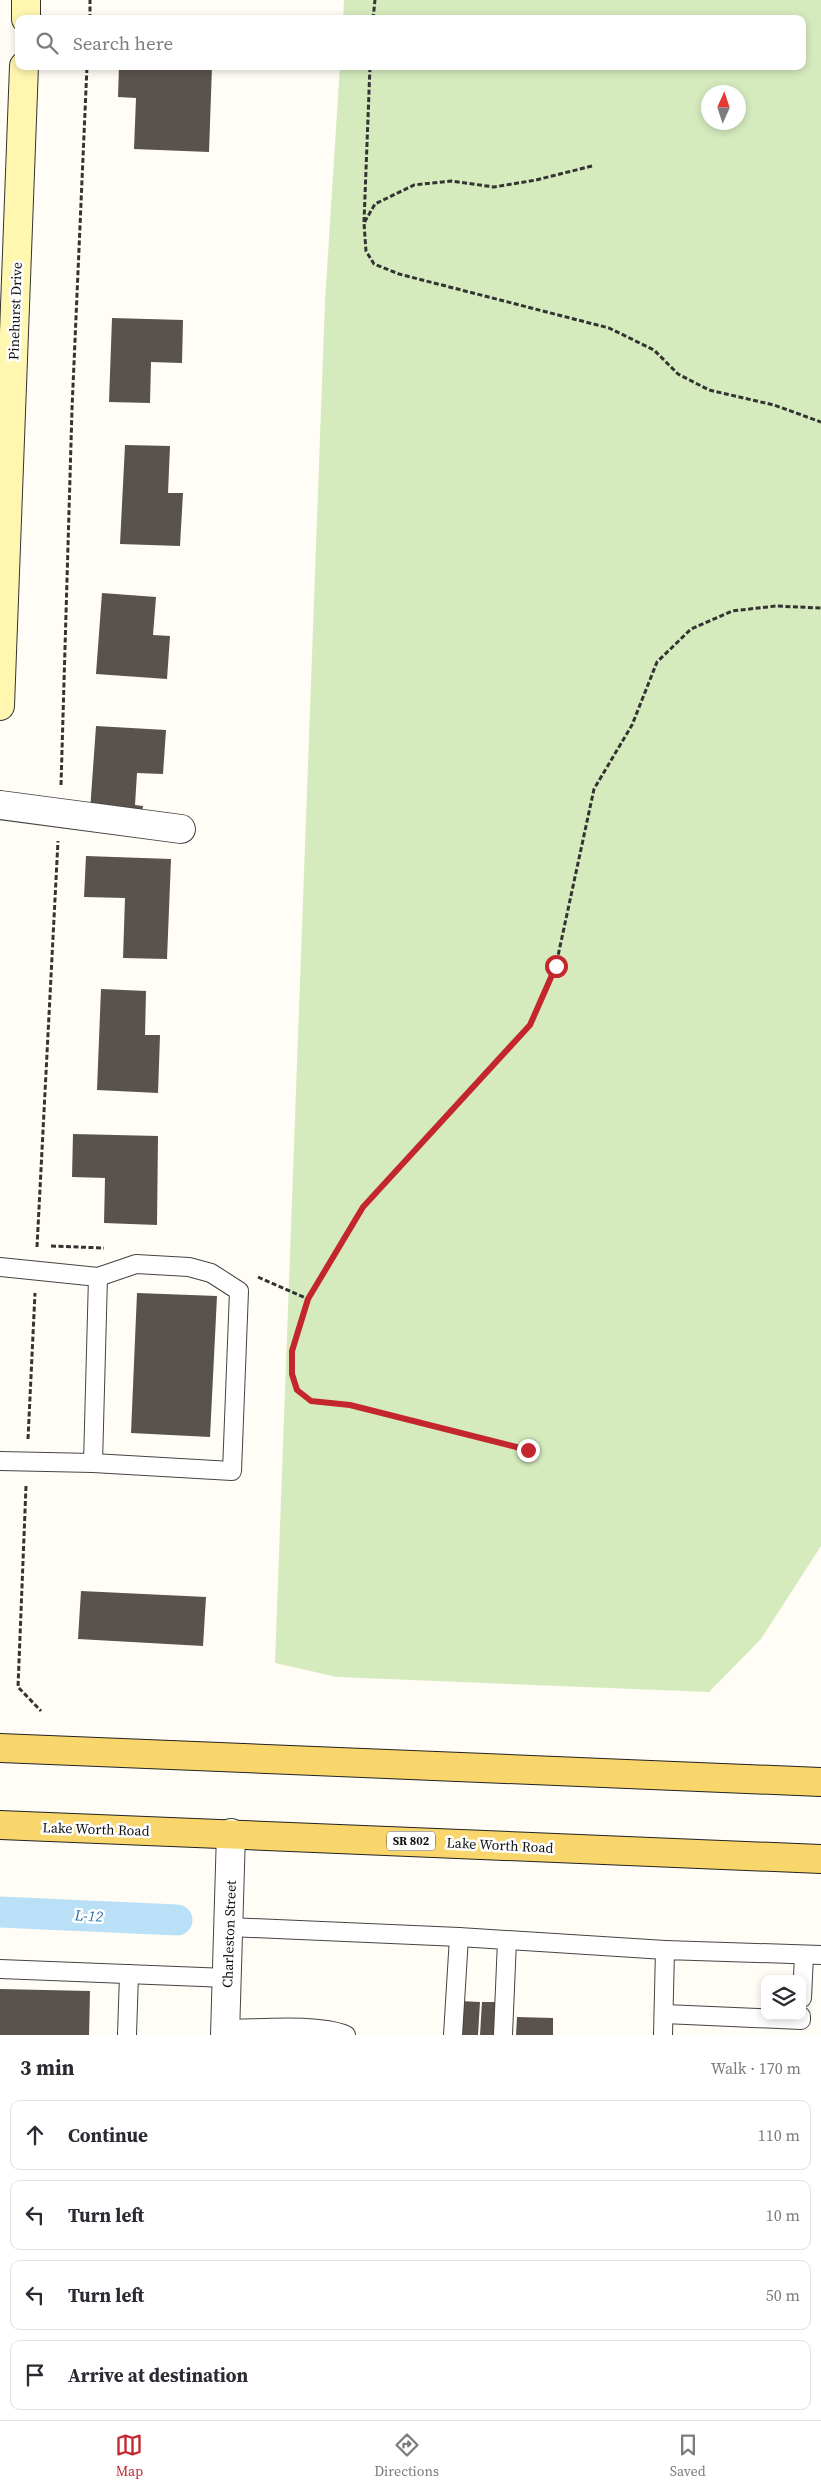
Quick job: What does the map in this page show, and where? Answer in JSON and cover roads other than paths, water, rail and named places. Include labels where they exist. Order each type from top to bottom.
[{"type":"main road","points":[[0,1748],[821,1782]]},
{"type":"main road","name":"Lake Worth Road","points":[[0,1825],[231,1833],[821,1859]]},
{"type":"street","points":[[26,0],[26,15]]},
{"type":"street","name":"Pinehurst Drive","points":[[0,706],[24,70]]},
{"type":"street","points":[[0,804],[60,814],[181,829]]},
{"type":"street","name":"Charleston Street","points":[[225,2032],[230,1927],[231,1833]]},
{"type":"lane","points":[[0,1267],[98,1277],[136,1264],[189,1267],[211,1273],[239,1291],[232,1471],[93,1463],[0,1461]]},
{"type":"lane","points":[[93,1463],[98,1277]]},
{"type":"lane","points":[[230,1927],[459,1937],[665,1950],[813,1955],[806,1982]]},
{"type":"lane","points":[[453,2035],[459,1937]]},
{"type":"lane","points":[[503,2035],[507,1941]]},
{"type":"lane","points":[[663,2035],[665,1950]]},
{"type":"lane","points":[[0,1969],[227,1978]]},
{"type":"lane","points":[[127,2035],[129,1974]]},
{"type":"lane","points":[[664,2014],[761,2018]]},
{"type":"lane","points":[[225,2032],[310,2029],[338,2032],[346,2035]]},
{"type":"waterway","name":"L-12","points":[[0,1912],[177,1920]]}]
